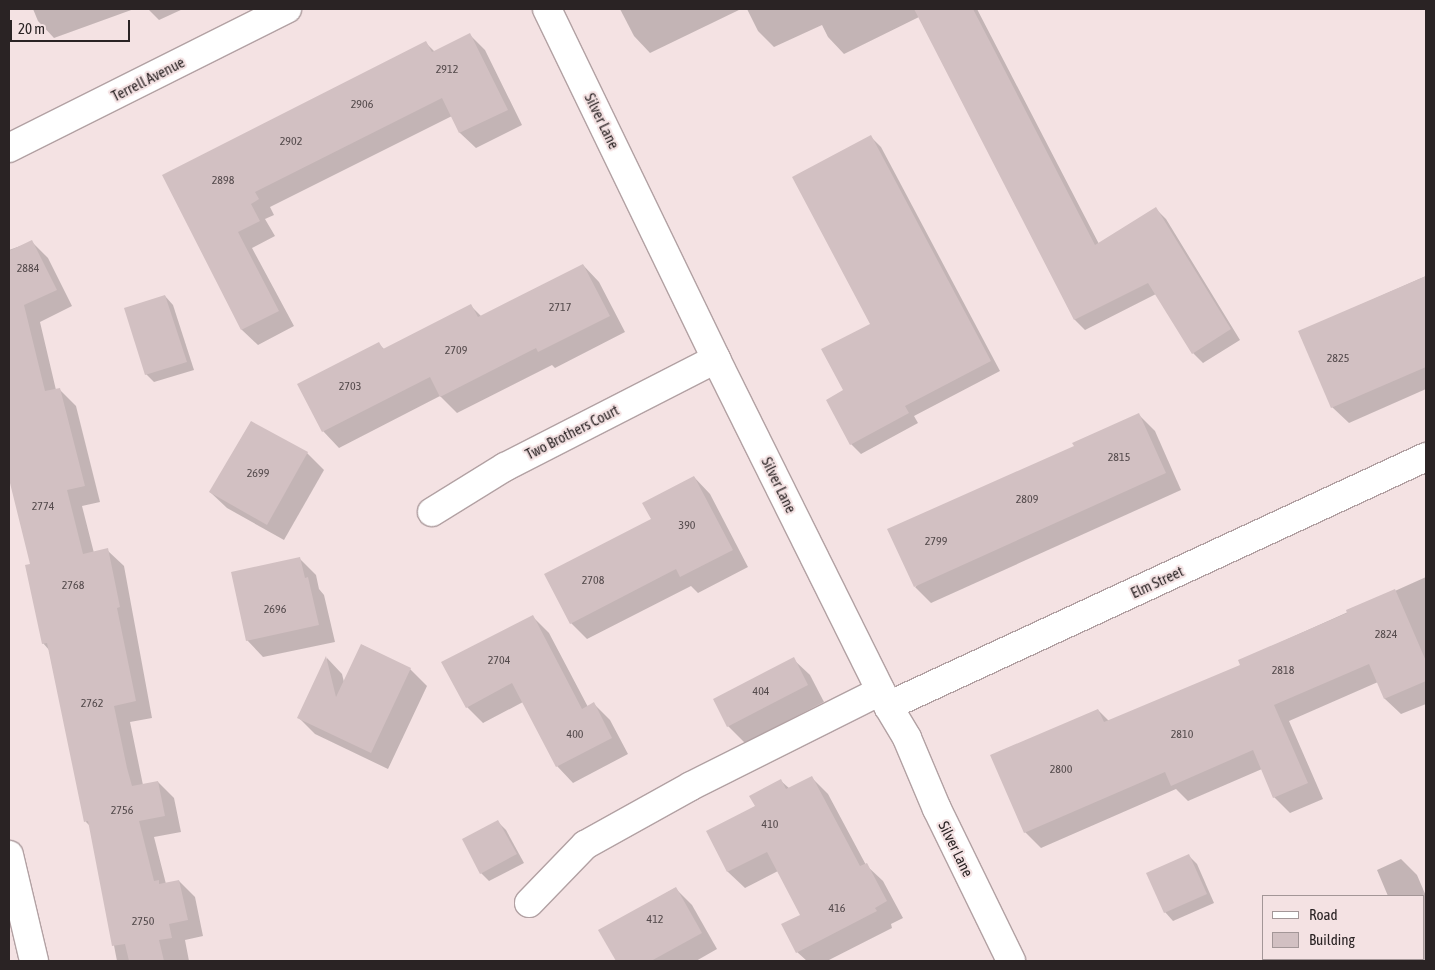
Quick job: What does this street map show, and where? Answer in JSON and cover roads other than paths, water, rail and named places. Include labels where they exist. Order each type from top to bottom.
[{"type":"street","name":"Terrell Avenue","points":[[9,148],[287,9]]},
{"type":"street","name":"Silver Lane","points":[[547,9],[716,359],[884,698],[907,738],[936,809],[1011,961]]},
{"type":"street","name":"Two Brothers Court","points":[[432,512],[505,467],[716,359]]},
{"type":"street","name":"Elm Street","points":[[529,903],[585,845],[691,786],[884,698],[1426,458]]},
{"type":"street","points":[[9,855],[34,961]]}]
